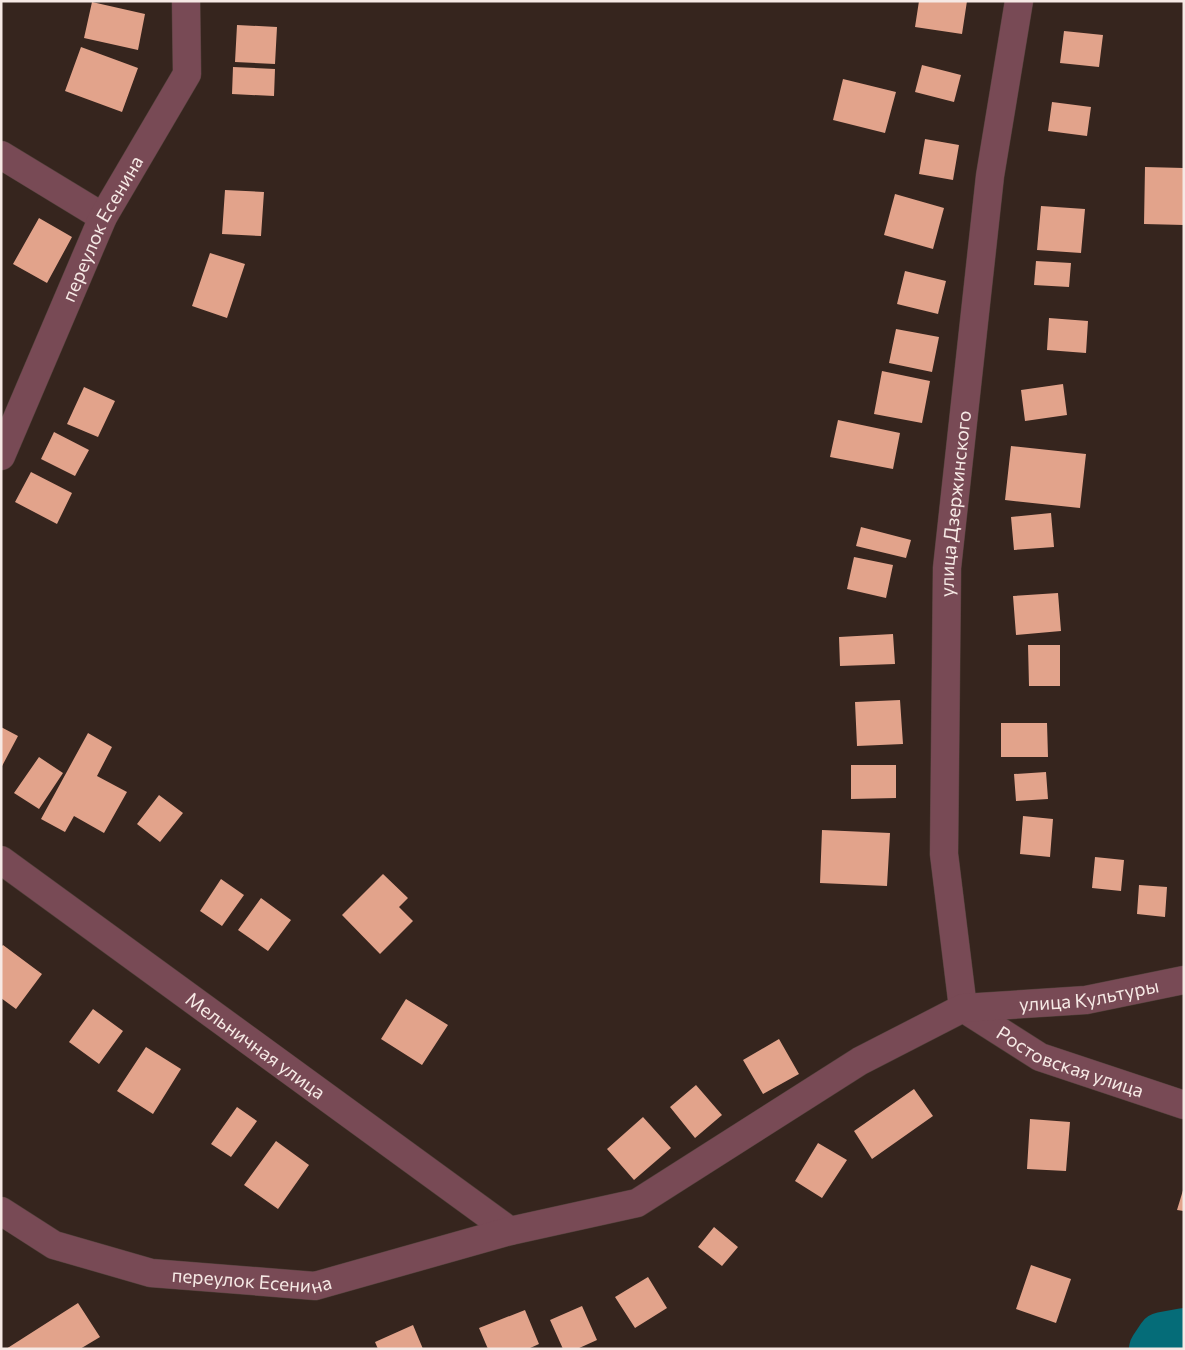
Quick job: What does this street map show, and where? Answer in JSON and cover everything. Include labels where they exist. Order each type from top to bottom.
[{"type":"street","name":"переулок Есенина","points":[[1,456],[103,217],[187,74],[186,1]]},
{"type":"street","name":"улица Дзержинского","points":[[963,1008],[944,854],[947,568],[990,176],[1019,1]]},
{"type":"street","points":[[1,155],[103,217]]},
{"type":"street","name":"Мельничная улица","points":[[1,860],[510,1230]]},
{"type":"street","name":"улица Культуры","points":[[963,1008],[1086,1000],[1184,980]]},
{"type":"street","name":"переулок Есенина","points":[[1,1211],[54,1245],[151,1273],[316,1286],[510,1230],[637,1203],[860,1061],[963,1008]]},
{"type":"street","name":"Ростовская улица","points":[[963,1008],[1040,1057],[1184,1105]]},
{"type":"building","points":[[919,1],[967,1],[962,34],[915,27]]},
{"type":"building","points":[[92,2],[145,14],[138,50],[84,38]]},
{"type":"building","points":[[237,25],[277,27],[275,64],[235,62]]},
{"type":"building","points":[[1064,31],[1103,35],[1099,67],[1060,63]]},
{"type":"building","points":[[81,47],[138,68],[122,112],[65,91]]},
{"type":"building","points":[[922,65],[961,75],[954,102],[915,92]]},
{"type":"building","points":[[233,67],[275,69],[274,96],[232,94]]},
{"type":"building","points":[[843,79],[896,92],[885,133],[833,120]]},
{"type":"building","points":[[1052,102],[1091,107],[1087,136],[1048,131]]},
{"type":"building","points":[[925,139],[959,145],[953,180],[919,174]]},
{"type":"building","points":[[1145,167],[1184,168],[1184,225],[1144,224]]},
{"type":"building","points":[[225,190],[264,192],[261,236],[222,234]]},
{"type":"building","points":[[895,194],[944,208],[933,249],[884,235]]},
{"type":"building","points":[[1041,206],[1085,209],[1081,253],[1037,250]]},
{"type":"building","points":[[39,218],[72,237],[47,283],[13,264]]},
{"type":"building","points":[[210,253],[245,264],[227,318],[192,306]]},
{"type":"building","points":[[1036,261],[1071,263],[1069,287],[1034,285]]},
{"type":"building","points":[[905,271],[946,281],[938,314],[897,304]]},
{"type":"building","points":[[1049,318],[1088,321],[1086,353],[1047,350]]},
{"type":"building","points":[[896,329],[939,337],[932,372],[889,363]]},
{"type":"building","points":[[882,371],[930,381],[922,423],[874,414]]},
{"type":"building","points":[[1063,384],[1067,415],[1025,421],[1021,390]]},
{"type":"building","points":[[84,387],[115,401],[98,437],[67,424]]},
{"type":"building","points":[[838,420],[900,433],[893,469],[830,457]]},
{"type":"building","points":[[54,432],[89,450],[75,476],[41,459]]},
{"type":"building","points":[[1011,446],[1086,454],[1080,508],[1005,500]]},
{"type":"building","points":[[31,472],[72,493],[57,524],[15,502]]},
{"type":"building","points":[[1051,513],[1054,547],[1014,550],[1011,517]]},
{"type":"building","points":[[861,527],[911,540],[906,558],[856,546]]},
{"type":"building","points":[[854,557],[893,565],[886,598],[847,589]]},
{"type":"building","points":[[1058,593],[1061,631],[1016,635],[1013,596]]},
{"type":"building","points":[[893,634],[895,664],[840,666],[839,637]]},
{"type":"building","points":[[1028,645],[1060,645],[1060,686],[1029,686]]},
{"type":"building","points":[[900,700],[903,744],[857,746],[855,702]]},
{"type":"building","points":[[1001,723],[1047,723],[1048,757],[1001,757]]},
{"type":"building","points":[[1,727],[18,736],[1,768]]},
{"type":"building","points":[[88,733],[112,747],[97,776],[127,792],[104,833],[74,816],[65,832],[41,819]]},
{"type":"building","points":[[39,757],[63,773],[39,809],[14,793]]},
{"type":"building","points":[[851,765],[896,765],[896,798],[851,799]]},
{"type":"building","points":[[1046,772],[1048,799],[1016,801],[1014,774]]},
{"type":"building","points":[[159,795],[183,813],[160,842],[137,824]]},
{"type":"building","points":[[1023,816],[1053,819],[1050,857],[1020,854]]},
{"type":"building","points":[[822,830],[890,833],[887,886],[820,883]]},
{"type":"building","points":[[1095,857],[1124,860],[1121,891],[1092,888]]},
{"type":"building","points":[[383,874],[408,898],[399,907],[413,921],[380,954],[342,915]]},
{"type":"building","points":[[221,879],[244,895],[222,926],[200,911]]},
{"type":"building","points":[[1139,885],[1167,887],[1165,917],[1137,914]]},
{"type":"building","points":[[261,898],[291,920],[268,951],[238,930]]},
{"type":"building","points":[[3,945],[42,974],[16,1009],[1,998],[1,947]]},
{"type":"building","points":[[406,999],[448,1025],[422,1065],[381,1039]]},
{"type":"building","points":[[93,1009],[123,1031],[99,1064],[69,1042]]},
{"type":"building","points":[[779,1039],[799,1074],[763,1094],[743,1060]]},
{"type":"building","points":[[146,1047],[181,1069],[153,1114],[117,1091]]},
{"type":"building","points":[[696,1085],[722,1115],[695,1138],[670,1107]]},
{"type":"building","points":[[914,1089],[933,1116],[872,1159],[854,1131]]},
{"type":"building","points":[[237,1107],[257,1121],[231,1157],[211,1144]]},
{"type":"building","points":[[643,1117],[671,1148],[634,1180],[607,1149]]},
{"type":"building","points":[[1030,1119],[1070,1122],[1066,1171],[1027,1169]]},
{"type":"building","points":[[276,1141],[309,1165],[278,1209],[244,1185]]},
{"type":"building","points":[[818,1143],[847,1160],[822,1198],[795,1181]]},
{"type":"building","points":[[1184,1187],[1184,1211],[1177,1210]]},
{"type":"building","points":[[714,1227],[738,1247],[722,1266],[698,1247]]},
{"type":"building","points":[[1031,1265],[1071,1279],[1056,1323],[1016,1309]]},
{"type":"building","points":[[648,1277],[667,1308],[635,1328],[615,1297]]},
{"type":"building","points":[[78,1303],[100,1337],[80,1349],[6,1349]]},
{"type":"building","points":[[582,1306],[597,1340],[577,1349],[563,1349],[550,1320]]},
{"type":"building","points":[[525,1310],[539,1344],[528,1349],[488,1349],[479,1328]]},
{"type":"building","points":[[413,1325],[423,1349],[378,1349],[375,1342]]},
{"type":"waterway","points":[[1154,1349],[1162,1337],[1184,1333]]}]
